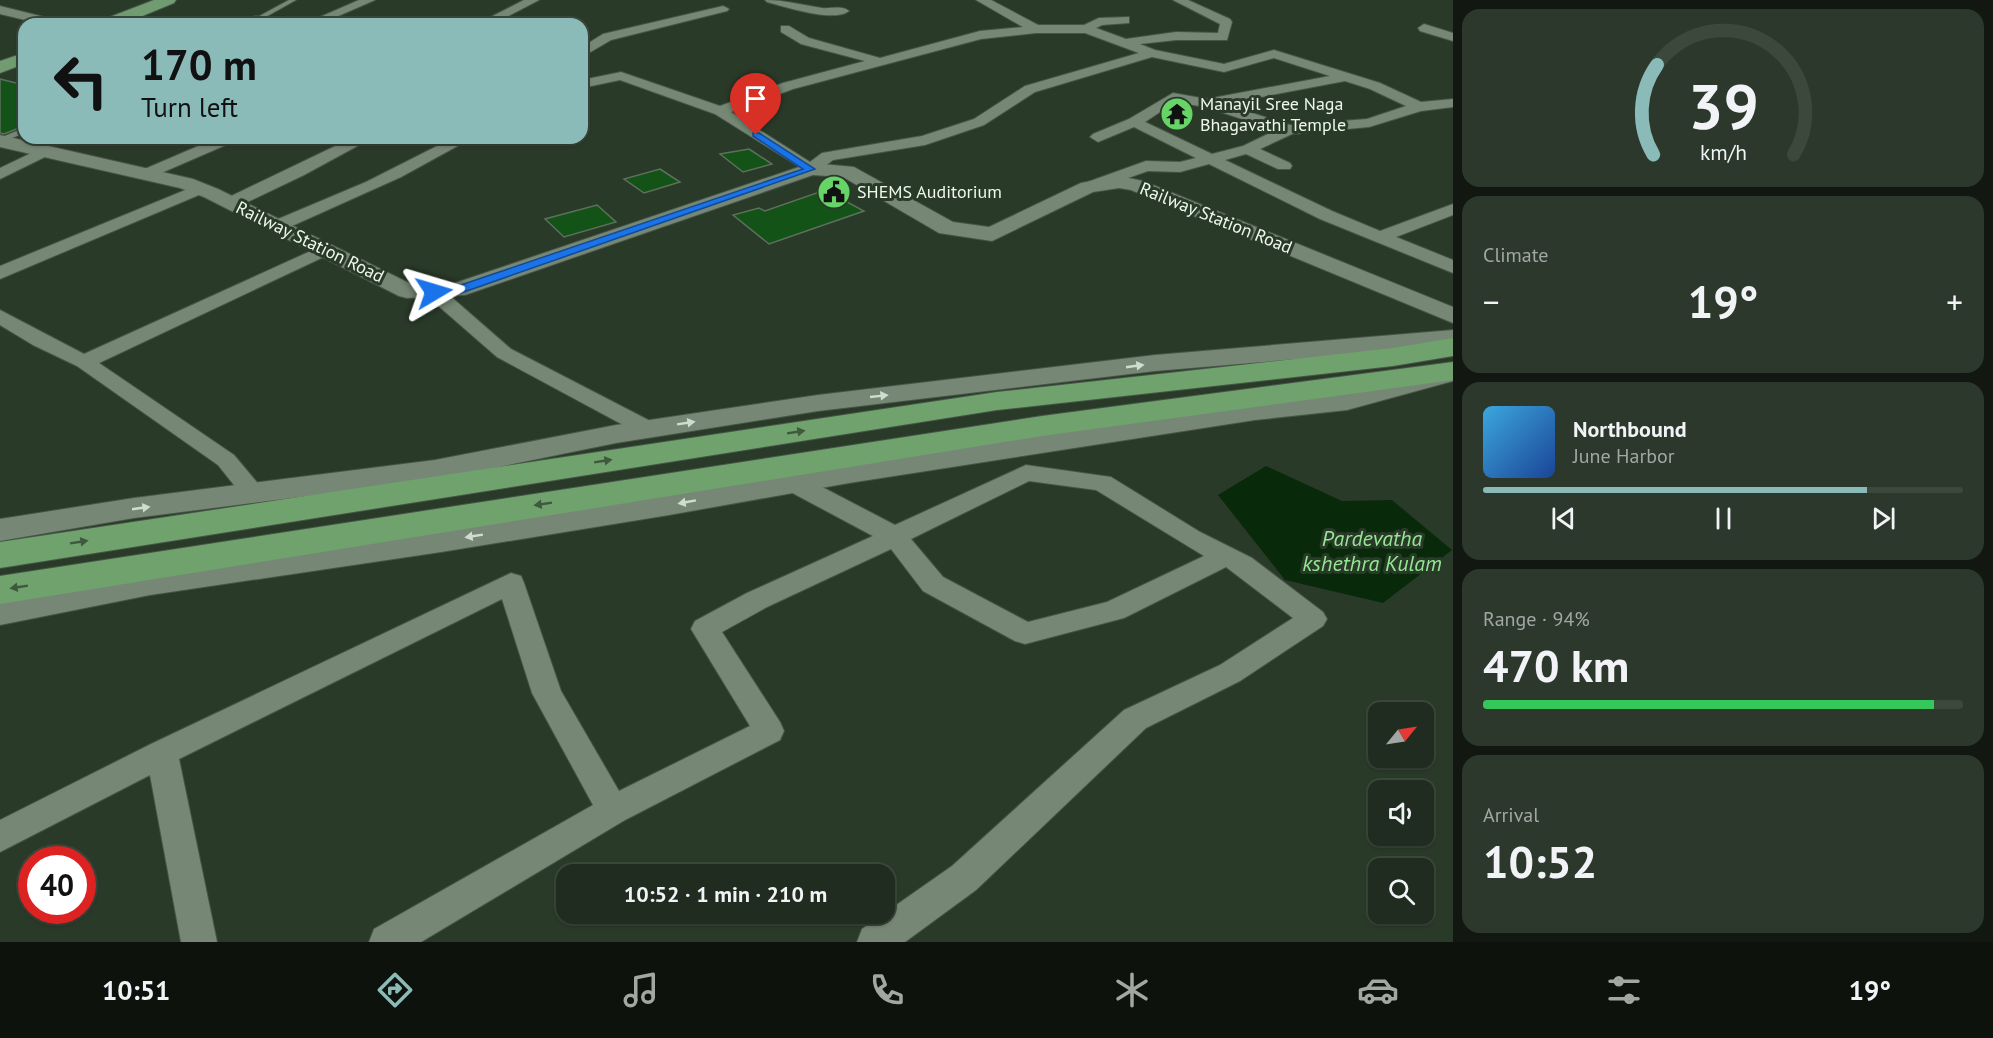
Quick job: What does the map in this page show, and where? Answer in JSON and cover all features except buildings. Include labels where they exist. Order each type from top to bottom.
[{"type":"highway","points":[[0,555],[997,401],[1393,357],[1453,347]]},
{"type":"highway","points":[[0,590],[1042,426],[1453,372]]},
{"type":"main road","points":[[123,18],[168,0]]},
{"type":"main road","points":[[1,67],[18,60]]},
{"type":"street","points":[[325,18],[369,0]]},
{"type":"street","points":[[496,18],[533,0]]},
{"type":"street","points":[[771,0],[824,12],[843,11]]},
{"type":"street","points":[[981,0],[1036,29]]},
{"type":"street","points":[[1128,43],[1176,36],[1223,37],[1226,22],[1179,0]]},
{"type":"street","points":[[588,49],[607,37],[723,9]]},
{"type":"street","points":[[0,10],[29,18]]},
{"type":"street","points":[[1086,29],[1098,22],[1125,20]]},
{"type":"street","points":[[11,26],[18,24]]},
{"type":"street","points":[[1424,28],[1453,37]]},
{"type":"street","points":[[785,29],[805,40],[882,62]]},
{"type":"street","points":[[720,111],[789,86],[980,35],[1036,29],[1086,29],[1152,53],[1224,68],[1274,54],[1375,86],[1419,107]]},
{"type":"street","points":[[588,83],[621,76],[720,111],[811,169],[828,156],[925,140],[979,122],[1030,88],[1152,53]]},
{"type":"street","points":[[1208,103],[1342,77]]},
{"type":"street","points":[[1098,137],[1134,122],[1173,97],[1208,103],[1289,130]]},
{"type":"street","points":[[1089,187],[1146,166],[1180,167],[1211,160],[1248,149],[1289,130],[1369,123],[1419,107],[1453,103]]},
{"type":"street","points":[[1134,122],[1326,215],[1453,267]]},
{"type":"street","name":"Railway Station Road","points":[[0,141],[186,183],[407,291],[457,290],[811,169],[847,171],[947,228],[992,234],[1089,187],[1119,182],[1136,185],[1453,316]]},
{"type":"street","points":[[146,174],[216,144]]},
{"type":"street","points":[[231,203],[352,144]]},
{"type":"street","points":[[277,226],[335,203],[414,166],[453,144]]},
{"type":"street","points":[[1248,149],[1284,166]]},
{"type":"street","points":[[0,174],[45,153]]},
{"type":"street","points":[[0,273],[200,189]]},
{"type":"street","points":[[1380,237],[1453,209]]},
{"type":"street","points":[[84,362],[324,250]]},
{"type":"street","points":[[434,292],[504,353],[648,429]]},
{"type":"street","points":[[0,316],[40,341],[84,362],[226,460],[254,493]]},
{"type":"street","points":[[0,530],[134,508],[435,470],[648,429],[818,403],[1155,363],[1453,338]]},
{"type":"street","points":[[0,612],[150,583],[441,541],[794,483],[1244,414],[1347,402],[1453,372]]},
{"type":"street","points":[[387,942],[613,810],[769,731],[705,629],[757,600],[1026,473],[1102,483],[1191,538],[1244,565],[1313,619],[1230,673],[1135,718],[964,878],[875,942]]},
{"type":"street","points":[[794,483],[895,536],[933,584],[1024,633],[1114,611],[1226,556]]},
{"type":"street","points":[[0,837],[162,753],[511,583],[548,693],[613,810]]},
{"type":"street","points":[[162,753],[199,942]]},
{"type":"lane","points":[[259,18],[293,0]]},
{"type":"lane","points":[[0,141],[18,133]]},
{"type":"water","name":"Pardevatha kshethra Kulam","points":[[1266,466],[1342,501],[1392,500],[1452,550],[1383,603],[1285,580],[1218,495]]},
{"type":"place","name":"Manayil Sree Naga Bhagavathi Temple","points":[[1177,114]]},
{"type":"place","name":"SHEMS Auditorium","points":[[834,192]]},
{"type":"route","points":[[434,292],[457,290],[811,169],[756,135]]}]
